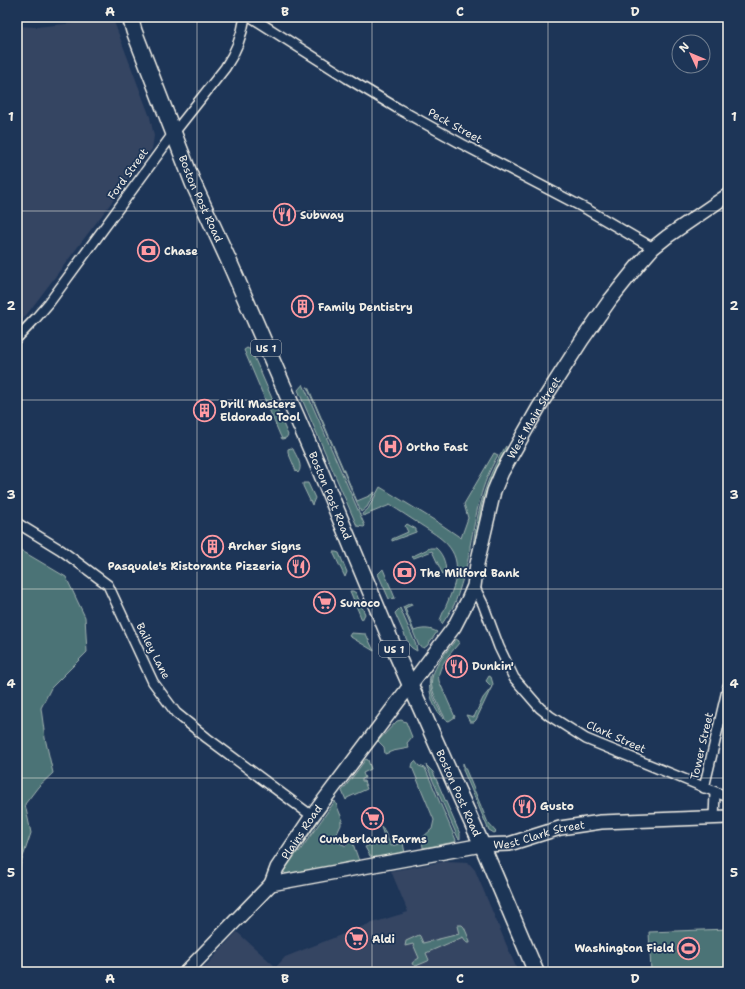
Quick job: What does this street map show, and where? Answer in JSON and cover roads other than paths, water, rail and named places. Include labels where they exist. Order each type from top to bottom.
[{"type":"main road","name":"Boston Post Road","points":[[130,17],[173,134],[196,190],[319,468],[411,686],[482,845],[536,972]]},
{"type":"main road","name":"West Main Street","points":[[411,686],[454,626],[474,586],[477,564],[494,491],[502,472],[539,407],[582,340],[610,300],[653,248],[728,195]]},
{"type":"main road","name":"Plains Road","points":[[186,972],[271,884],[277,868],[312,816],[340,777],[411,686]]},
{"type":"main road","name":"West Clark Street","points":[[271,884],[482,845],[508,844],[560,828],[601,822],[728,817]]},
{"type":"street","name":"Ford Street","points":[[17,338],[49,303],[173,134],[231,59],[241,39],[245,17]]},
{"type":"street","name":"Peck Street","points":[[251,17],[397,108],[462,144],[583,207],[653,248]]},
{"type":"street","name":"Bailey Lane","points":[[17,523],[61,550],[108,586],[153,682],[176,713],[207,738],[312,816]]},
{"type":"street","name":"Clark Street","points":[[474,586],[483,604],[499,647],[514,678],[540,708],[586,739],[728,797]]},
{"type":"street","name":"Tower Street","points":[[704,788],[728,686]]},
{"type":"street","points":[[714,818],[715,792]]},
{"type":"place","name":"Subway","points":[[284,215]]},
{"type":"place","name":"Chase","points":[[148,251]]},
{"type":"place","name":"Family Dentistry","points":[[302,307]]},
{"type":"place","name":"Drill Masters Eldorado Tool","points":[[205,410]]},
{"type":"place","name":"Ortho Fast","points":[[390,447]]},
{"type":"place","name":"Archer Signs","points":[[212,546]]},
{"type":"place","name":"Pasquale's Ristorante Pizzeria","points":[[298,566]]},
{"type":"place","name":"The Milford Bank","points":[[405,573]]},
{"type":"place","name":"Sunoco","points":[[325,603]]},
{"type":"place","name":"Dunkin'","points":[[457,666]]},
{"type":"place","name":"Gusto","points":[[524,806]]},
{"type":"place","name":"Cumberland Farms","points":[[373,819]]},
{"type":"place","name":"Aldi","points":[[356,939]]},
{"type":"place","name":"Washington Field","points":[[689,948]]}]
